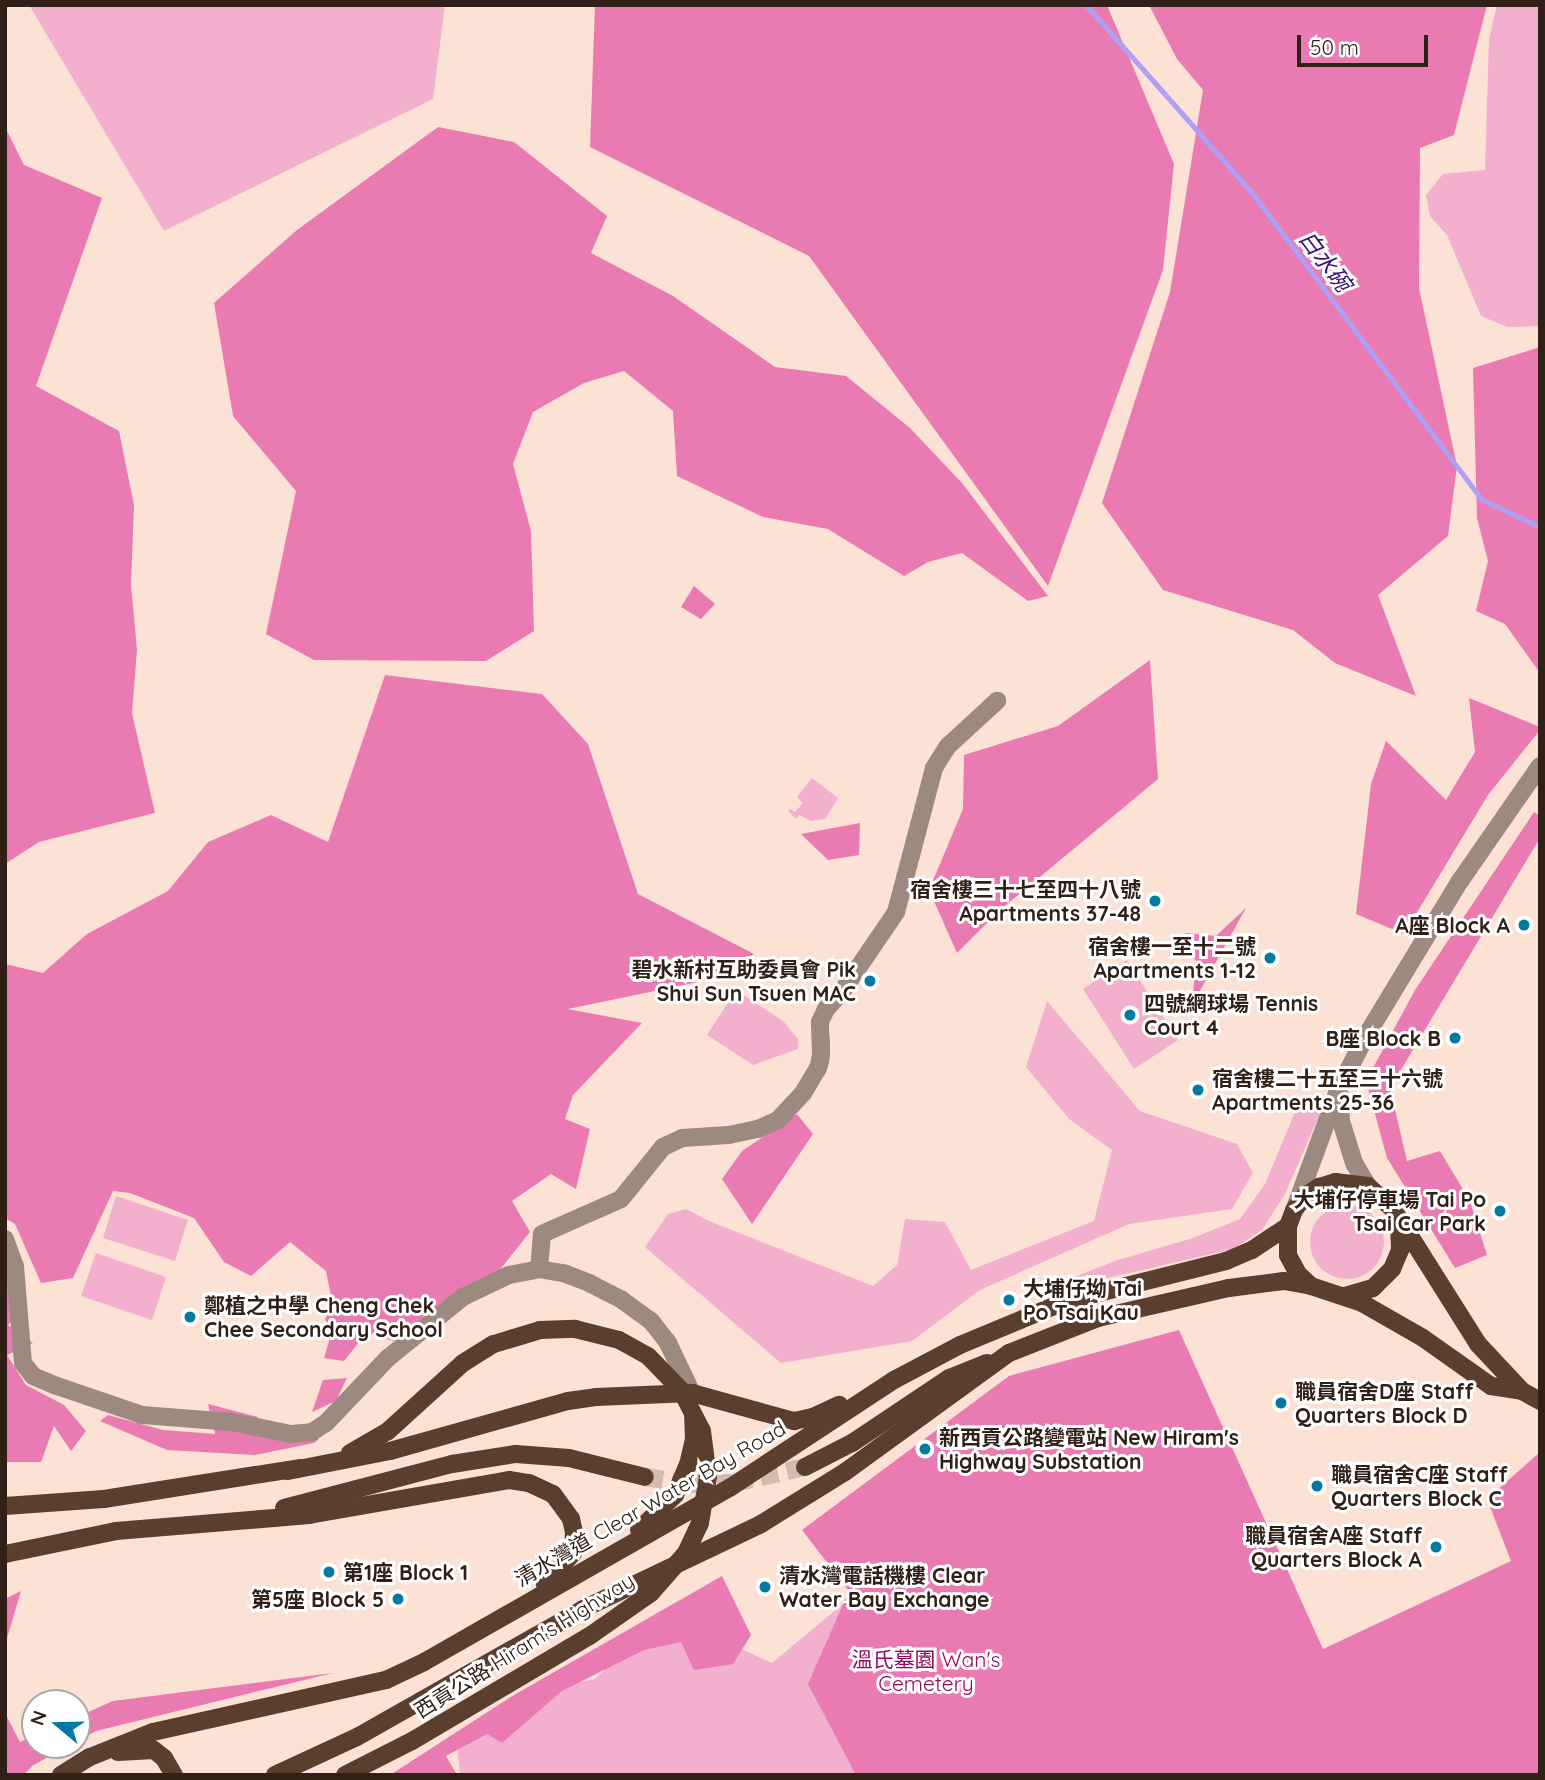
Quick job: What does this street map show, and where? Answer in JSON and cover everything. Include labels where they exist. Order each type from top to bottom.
[{"type":"main road","name":"清水灣道 Clear Water Bay Road","points":[[91,1757],[153,1732],[386,1680],[424,1662],[731,1487],[894,1380],[985,1333],[1056,1305],[1226,1261],[1252,1250],[1291,1218],[1305,1196],[1327,1184],[1352,1182],[1368,1186]]},
{"type":"main road","points":[[1368,1186],[1393,1209],[1458,1317],[1478,1344],[1522,1391],[1540,1401]]},
{"type":"main road","points":[[1341,1296],[1373,1288],[1392,1269],[1401,1240],[1393,1209]]},
{"type":"main road","points":[[1291,1218],[1288,1255],[1298,1274],[1311,1286]]},
{"type":"main road","points":[[806,1467],[852,1443],[949,1378],[1060,1330],[1171,1299],[1259,1283],[1284,1281],[1311,1286],[1362,1303],[1423,1338],[1491,1386],[1522,1391]]},
{"type":"main road","name":"西貢公路 Hiram's Highway","points":[[5,1506],[104,1499],[288,1471],[344,1455],[373,1442],[463,1363],[494,1343],[540,1330],[575,1329],[619,1340],[661,1366],[693,1409],[702,1431],[708,1460],[704,1509],[686,1553],[651,1594],[591,1635],[412,1741],[345,1775]]},
{"type":"main road","points":[[275,1775],[357,1737],[583,1609],[737,1536],[802,1501],[1009,1353]]},
{"type":"main road","points":[[288,1471],[390,1451],[568,1401],[620,1395],[692,1393],[794,1421],[823,1413],[894,1380]]},
{"type":"main road","points":[[622,1548],[675,1495],[688,1465],[694,1440],[692,1393]]},
{"type":"main road","points":[[191,1524],[310,1503],[495,1456],[555,1456],[645,1477]]},
{"type":"main road","name":"西貢公路 Hiram's Highway","points":[[5,1554],[91,1535],[191,1524],[298,1517],[397,1502],[496,1481],[529,1483],[541,1487],[561,1501],[572,1519],[575,1543],[573,1553],[557,1573],[520,1605]]},
{"type":"main road","points":[[91,1757],[154,1750],[164,1758],[174,1775]]},
{"type":"main road","name":"清水灣道 Clear Water Bay Road","points":[[61,1775],[87,1759]]},
{"type":"street","points":[[539,1269],[542,1234],[621,1199],[663,1147],[676,1139],[701,1134],[736,1134],[758,1129],[778,1120],[811,1082],[821,1054],[820,1022],[826,1009],[841,993],[899,906],[934,768],[948,746],[997,701]]},
{"type":"street","points":[[1291,1218],[1339,1088],[1409,962],[1460,881],[1540,766]]},
{"type":"street","points":[[1339,1088],[1340,1121],[1354,1163],[1368,1186]]},
{"type":"street","points":[[5,1238],[15,1266],[23,1363],[33,1376],[142,1415],[232,1422],[291,1434],[312,1432],[326,1423],[388,1358],[463,1297],[509,1275],[539,1269],[566,1274],[589,1283],[622,1300],[652,1321],[668,1343],[692,1393]]},
{"type":"green space","points":[[29,5],[445,5],[433,99],[164,231]]},
{"type":"green space","points":[[595,5],[1107,5],[1174,164],[1163,270],[1048,586],[809,256],[590,147]]},
{"type":"green space","points":[[1149,5],[1487,5],[1454,135],[1420,148],[1419,288],[1457,466],[1448,536],[1378,595],[1416,696],[1335,663],[1293,630],[1163,590],[1102,503],[1170,292],[1203,90],[1177,59]]},
{"type":"green space","points":[[1497,5],[1540,5],[1540,326],[1507,327],[1481,316],[1447,235],[1430,216],[1426,195],[1443,174],[1485,170],[1489,39]]},
{"type":"green space","points":[[5,127],[24,165],[102,198],[36,386],[119,431],[134,505],[131,585],[137,650],[132,713],[155,813],[39,842],[5,864]]},
{"type":"green space","points":[[438,127],[514,142],[607,216],[591,253],[673,296],[775,367],[846,376],[910,428],[962,483],[1048,596],[1028,601],[962,553],[928,562],[904,576],[828,529],[763,517],[677,476],[673,411],[624,371],[584,383],[533,412],[513,464],[531,531],[534,631],[486,661],[314,660],[266,634],[296,491],[233,416],[214,303],[297,230]]},
{"type":"green space","points":[[1540,347],[1540,673],[1505,624],[1476,611],[1488,561],[1477,518],[1473,368]]},
{"type":"green space","points":[[694,586],[715,604],[701,619],[681,607]]},
{"type":"green space","points":[[1150,660],[1158,779],[1000,910],[957,953],[929,890],[963,809],[964,755],[1058,726]]},
{"type":"green space","points":[[385,675],[542,694],[588,744],[638,894],[754,954],[717,978],[568,1009],[642,1023],[573,1095],[565,1119],[590,1129],[576,1189],[551,1174],[512,1201],[530,1232],[498,1272],[463,1288],[393,1341],[367,1332],[344,1361],[324,1358],[332,1331],[325,1320],[332,1302],[326,1271],[290,1242],[251,1276],[224,1262],[194,1218],[130,1193],[113,1191],[73,1278],[41,1283],[15,1224],[5,1218],[5,964],[43,973],[87,934],[168,891],[208,842],[271,815],[328,842]]},
{"type":"green space","points":[[1469,698],[1540,727],[1540,730],[1488,795],[1404,934],[1356,914],[1371,784],[1386,741],[1446,800],[1475,752]]},
{"type":"green space","points":[[812,778],[838,798],[825,819],[811,821],[799,815],[796,819],[788,811],[790,809],[795,812],[803,803],[797,797]]},
{"type":"green space","points":[[1534,812],[1540,816],[1540,838],[1390,1088],[1407,1161],[1440,1151],[1470,1201],[1487,1255],[1455,1268],[1387,1158],[1366,1081],[1415,990]]},
{"type":"green space","points":[[860,823],[859,855],[828,860],[801,834]]},
{"type":"green space","points":[[1246,908],[1192,1005],[1196,960],[1173,948],[1186,933],[1216,936]]},
{"type":"green space","name":"四號網球場 Tennis Court 4","points":[[1127,960],[1178,1040],[1134,1069],[1083,989]]},
{"type":"green space","points":[[736,990],[783,1021],[798,1039],[798,1049],[753,1065],[707,1035]]},
{"type":"green space","points":[[1047,1001],[1140,1111],[1237,1144],[1253,1173],[1232,1209],[1129,1224],[980,1290],[912,1341],[781,1363],[645,1247],[668,1214],[686,1209],[709,1221],[873,1286],[897,1265],[905,1219],[945,1222],[971,1270],[1094,1221],[1112,1150],[1069,1119],[1026,1067]]},
{"type":"green space","points":[[1298,1105],[1320,1113],[1285,1194],[1262,1230],[1233,1249],[1021,1298],[1115,1261],[1193,1238],[1240,1219],[1265,1184]]},
{"type":"green space","points":[[797,1114],[813,1134],[752,1224],[722,1179],[742,1151]]},
{"type":"green space","points":[[116,1196],[188,1220],[175,1261],[103,1238]]},
{"type":"green space","points":[[1347,1205],[1368,1211],[1378,1221],[1384,1242],[1378,1263],[1368,1273],[1347,1279],[1326,1273],[1316,1263],[1310,1242],[1316,1221],[1326,1211]]},
{"type":"green space","points":[[5,1249],[26,1306],[8,1325],[33,1343],[7,1355],[26,1385],[64,1405],[86,1431],[71,1451],[54,1426],[41,1462],[5,1462]]},
{"type":"green space","points":[[96,1253],[166,1277],[152,1320],[81,1296]]},
{"type":"green space","points":[[1179,1330],[1323,1649],[1511,1561],[1487,1499],[1540,1452],[1540,1775],[856,1775],[808,1684],[849,1591],[802,1530],[1009,1376]]},
{"type":"green space","points":[[347,1378],[336,1401],[312,1412],[323,1380]]},
{"type":"green space","points":[[208,1404],[258,1417],[252,1432],[291,1440],[319,1439],[314,1443],[255,1455],[167,1450],[100,1421],[108,1415],[163,1430],[215,1434]]},
{"type":"green space","name":"溫氏墓園 Wan's Cemetery","points":[[943,1521],[988,1775],[460,1775],[456,1735],[546,1688],[595,1679],[663,1613],[772,1663]]},
{"type":"green space","points":[[722,1576],[751,1635],[733,1664],[694,1670],[681,1642],[644,1650],[562,1691],[502,1743],[487,1734],[446,1756],[457,1775],[390,1775],[514,1695]]},
{"type":"green space","points":[[21,1591],[5,1645],[5,1599]]},
{"type":"green space","points":[[333,1673],[91,1734],[91,1711],[113,1701]]},
{"type":"green space","points":[[5,1713],[21,1742],[21,1759],[45,1759],[32,1766],[24,1775],[5,1775]]},
{"type":"waterway","name":"白水碗","points":[[1086,5],[1253,194],[1481,499],[1540,527]]},
{"type":"tunnel","points":[[645,1477],[690,1484],[734,1483],[805,1467]]},
{"type":"place","name":"宿舍樓三十七至四十八號 Apartments 37-48","points":[[1155,901]]},
{"type":"place","name":"A座 Block A","points":[[1524,925]]},
{"type":"place","name":"宿舍樓一至十二號 Apartments 1-12","points":[[1270,958]]},
{"type":"place","name":"碧水新村互助委員會 Pik Shui Sun Tsuen MAC","points":[[870,981]]},
{"type":"place","name":"四號網球場 Tennis Court 4","points":[[1130,1015]]},
{"type":"place","name":"B座 Block B","points":[[1455,1038]]},
{"type":"place","name":"宿舍樓二十五至三十六號 Apartments 25-36","points":[[1198,1090]]},
{"type":"place","name":"大埔仔停車場 Tai Po Tsai Car Park","points":[[1500,1211]]},
{"type":"place","name":"大埔仔坳 Tai Po Tsai Kau","points":[[1009,1300]]},
{"type":"place","name":"鄭植之中學 Cheng Chek Chee Secondary School","points":[[190,1317]]},
{"type":"place","name":"職員宿舍D座 Staff Quarters Block D","points":[[1281,1403]]},
{"type":"place","name":"新西貢公路變電站 New Hiram's Highway Substation","points":[[925,1449]]},
{"type":"place","name":"職員宿舍C座 Staff Quarters Block C","points":[[1317,1486]]},
{"type":"place","name":"職員宿舍A座 Staff Quarters Block A","points":[[1436,1547]]},
{"type":"place","name":"第1座 Block 1","points":[[329,1572]]},
{"type":"place","name":"清水灣電話機樓 Clear Water Bay Exchange","points":[[765,1587]]},
{"type":"place","name":"第5座 Block 5","points":[[398,1599]]}]
